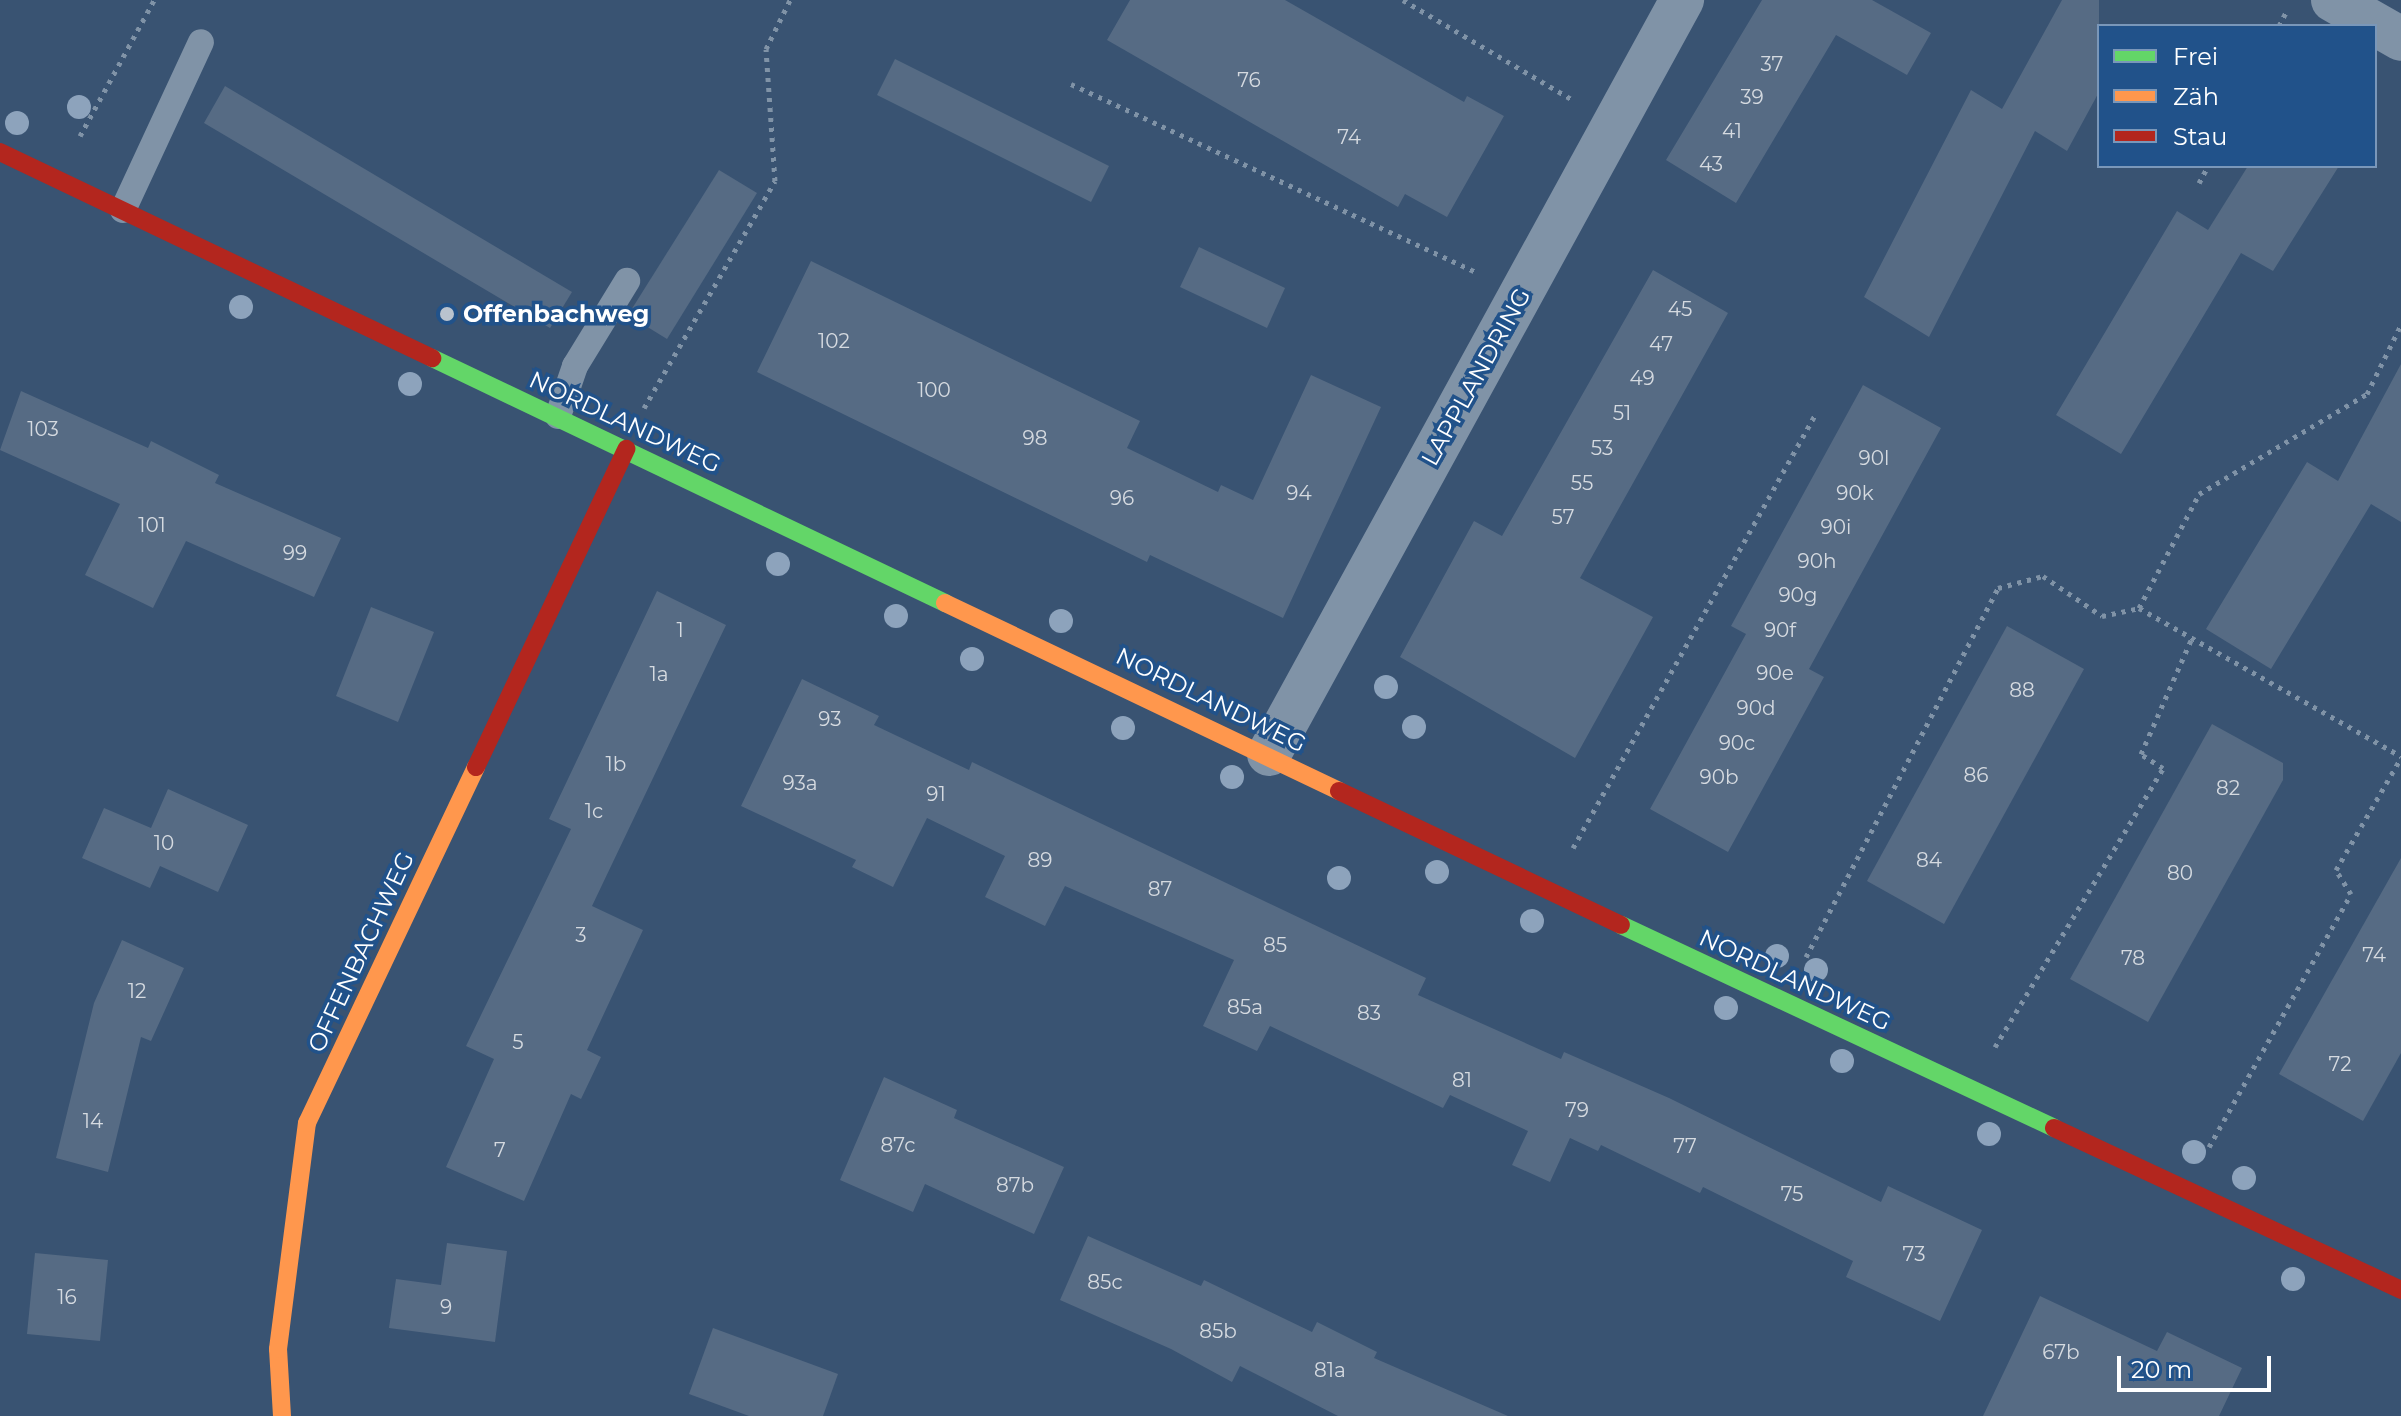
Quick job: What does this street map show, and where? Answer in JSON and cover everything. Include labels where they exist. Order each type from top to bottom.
[{"type":"street","name":"LAPPLANDRING","points":[[1269,754],[1682,0]]},
{"type":"street","points":[[2333,0],[2375,24]]},
{"type":"street","points":[[2377,25],[2401,39]]},
{"type":"street","name":"NORDLANDWEG","points":[[0,152],[1269,754],[1550,892],[2401,1290]]},
{"type":"street","name":"OFFENBACHWEG","points":[[282,1416],[278,1349],[307,1123],[626,449]]},
{"type":"lane","points":[[123,210],[201,42]]},
{"type":"lane","points":[[558,416],[575,366],[627,281]]},
{"type":"path","points":[[59,179],[154,0]]},
{"type":"path","points":[[626,449],[647,402],[775,181],[766,49],[790,0]]},
{"type":"path","points":[[1403,0],[1614,125]]},
{"type":"path","points":[[1071,84],[1522,293]]},
{"type":"path","points":[[2199,183],[2207,168]]},
{"type":"path","points":[[2139,608],[2199,494],[2367,394],[2401,325]]},
{"type":"path","points":[[1550,892],[1816,414]]},
{"type":"path","points":[[1786,1002],[1998,588],[2043,576],[2102,616],[2139,608],[2401,757],[2336,870],[2351,894],[2185,1189]]},
{"type":"path","points":[[1971,1089],[2163,768],[2141,754],[2192,638]]},
{"type":"building","points":[[1130,0],[1285,0],[1464,102],[1467,96],[1504,116],[1447,217],[1405,194],[1398,207],[1107,40]]},
{"type":"building","points":[[1762,0],[1872,0],[1931,33],[1907,75],[1836,35],[1736,203],[1666,160]]},
{"type":"building","points":[[2062,0],[2099,0],[2097,96],[2067,151],[2035,131],[1929,337],[1864,297],[1971,90],[2002,109]]},
{"type":"building","points":[[895,59],[1109,166],[1091,202],[877,95]]},
{"type":"building","points":[[225,86],[572,292],[550,328],[204,123]]},
{"type":"building","points":[[2247,168],[2338,168],[2273,271],[2241,253],[2121,454],[2056,415],[2177,211],[2208,230]]},
{"type":"building","points":[[719,170],[757,193],[667,339],[628,315]]},
{"type":"building","points":[[1199,247],[1285,288],[1267,328],[1180,287]]},
{"type":"building","points":[[811,261],[1140,421],[1127,448],[1218,492],[1221,485],[1253,500],[1311,375],[1381,407],[1283,618],[1150,555],[1147,562],[757,372]]},
{"type":"building","points":[[1653,270],[1728,313],[1580,578],[1653,617],[1575,758],[1400,657],[1474,521],[1502,536]]},
{"type":"building","points":[[2401,364],[2401,522],[2371,504],[2271,669],[2206,629],[2307,462],[2338,481]]},
{"type":"building","points":[[1863,385],[1941,428],[1809,669],[1824,677],[1728,852],[1650,809],[1746,634],[1731,626]]},
{"type":"building","points":[[21,391],[148,448],[151,441],[219,475],[215,483],[341,538],[314,597],[186,541],[153,608],[85,575],[120,504],[0,450]]},
{"type":"building","points":[[657,591],[726,625],[592,906],[643,930],[587,1050],[601,1057],[581,1099],[571,1094],[524,1201],[446,1167],[494,1059],[466,1046],[571,829],[549,819]]},
{"type":"building","points":[[371,607],[434,632],[398,722],[336,696]]},
{"type":"building","points":[[2007,626],[2084,669],[1944,924],[1867,881]]},
{"type":"building","points":[[802,679],[879,716],[874,725],[969,770],[972,762],[1426,978],[1418,995],[1561,1059],[1564,1052],[1669,1098],[1881,1202],[1888,1186],[1982,1230],[1940,1321],[1846,1277],[1853,1261],[1703,1187],[1700,1193],[1601,1145],[1598,1151],[1570,1138],[1550,1182],[1512,1165],[1528,1131],[1450,1095],[1443,1108],[1270,1026],[1257,1051],[1203,1026],[1234,960],[1065,886],[1045,926],[985,897],[1005,856],[927,818],[893,887],[852,867],[856,860],[741,806]]},
{"type":"building","points":[[2212,724],[2283,763],[2283,780],[2148,1022],[2070,979]]},
{"type":"building","points":[[168,789],[248,825],[218,892],[160,866],[150,888],[82,858],[104,808],[151,828]]},
{"type":"building","points":[[2401,858],[2401,1053],[2363,1121],[2279,1074]]},
{"type":"building","points":[[122,940],[184,968],[151,1041],[141,1037],[108,1172],[56,1158],[94,1003]]},
{"type":"building","points":[[884,1077],[957,1110],[954,1118],[1064,1167],[1034,1234],[925,1184],[913,1212],[840,1180]]},
{"type":"building","points":[[1088,1236],[1201,1286],[1204,1280],[1312,1332],[1317,1322],[1377,1352],[1374,1358],[1508,1416],[1338,1416],[1240,1366],[1232,1382],[1171,1349],[1060,1300]]},
{"type":"building","points":[[447,1243],[507,1251],[495,1342],[389,1328],[396,1279],[441,1285]]},
{"type":"building","points":[[35,1253],[108,1260],[100,1341],[27,1334]]},
{"type":"building","points":[[2040,1296],[2157,1351],[2167,1332],[2242,1368],[2219,1416],[1983,1416]]},
{"type":"building","points":[[713,1328],[838,1374],[823,1416],[749,1416],[689,1394]]},
{"type":"traffic: fast","points":[[432,358],[945,603]]},
{"type":"traffic: fast","points":[[1621,925],[2054,1128]]},
{"type":"traffic: slow","points":[[945,603],[1339,791]]},
{"type":"traffic: slow","points":[[282,1416],[278,1349],[307,1123],[476,767]]},
{"type":"traffic: jam","points":[[0,152],[432,358]]},
{"type":"traffic: jam","points":[[476,767],[626,449]]},
{"type":"traffic: jam","points":[[1339,791],[1621,925]]},
{"type":"traffic: jam","points":[[2054,1128],[2401,1290]]},
{"type":"place","name":"Offenbachweg","points":[[447,314]]}]
